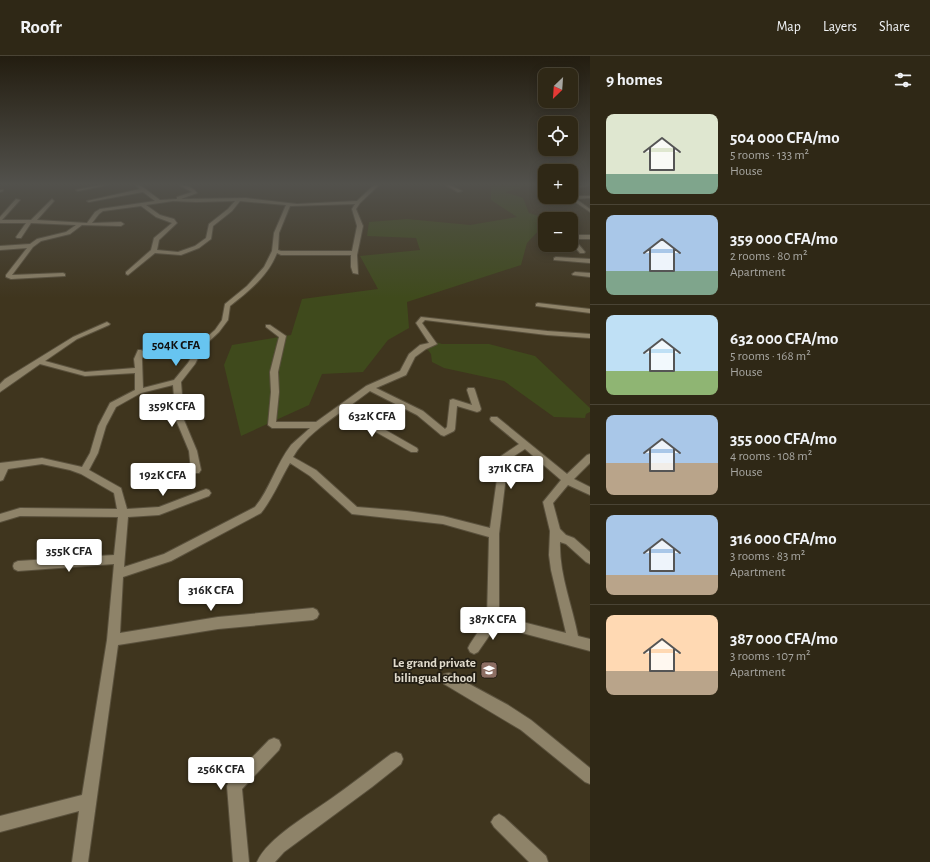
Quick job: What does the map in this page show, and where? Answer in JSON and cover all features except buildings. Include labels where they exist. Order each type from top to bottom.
[{"type":"street","points":[[19,237],[30,223]]},
{"type":"street","points":[[72,223],[96,225],[121,224]]},
{"type":"street","points":[[63,275],[8,276],[31,246],[42,239],[68,233],[82,223]]},
{"type":"street","points":[[128,273],[154,251],[156,239],[174,223]]},
{"type":"street","points":[[154,251],[179,254],[197,247],[208,238],[211,225],[214,223]]},
{"type":"street","points":[[84,471],[94,453],[102,426],[113,405],[140,391],[177,382],[191,364],[201,345],[225,320],[227,305],[247,291],[272,261],[275,251],[274,245],[280,223]]},
{"type":"street","points":[[356,273],[354,266],[354,253],[359,234],[359,223]]},
{"type":"street","points":[[582,252],[572,241],[571,237],[590,237]]},
{"type":"street","points":[[0,248],[31,246]]},
{"type":"street","points":[[275,251],[281,253],[354,253]]},
{"type":"street","points":[[556,259],[590,261]]},
{"type":"street","points":[[575,274],[590,275]]},
{"type":"street","points":[[538,305],[590,311]]},
{"type":"street","points":[[118,574],[181,551],[258,510],[266,500],[276,478],[294,448],[318,425],[369,388],[403,373],[412,356],[423,347],[433,344],[419,323],[423,318],[547,333],[590,336]]},
{"type":"street","points":[[0,389],[4,380],[75,338],[101,325],[107,324]]},
{"type":"street","points":[[268,326],[283,336],[274,372],[275,392],[272,425],[318,425]]},
{"type":"street","points":[[140,391],[138,359],[141,352]]},
{"type":"street","points":[[38,361],[85,374],[139,370]]},
{"type":"street","points":[[177,382],[180,420],[193,451],[196,470]]},
{"type":"street","points":[[369,388],[420,413],[444,433],[451,429],[453,402],[477,409],[471,390]]},
{"type":"street","points":[[341,408],[414,450]]},
{"type":"street","points":[[494,419],[567,480],[590,491]]},
{"type":"street","points":[[474,648],[493,620],[494,534],[504,458],[525,444]]},
{"type":"street","points":[[573,640],[568,614],[556,570],[554,555],[555,531],[548,502],[590,457]]},
{"type":"street","points":[[288,458],[313,473],[355,511],[407,515],[443,520],[494,534]]},
{"type":"street","points":[[0,477],[2,465],[42,461],[84,471],[118,491],[123,513],[113,640],[80,862]]},
{"type":"street","points":[[0,518],[20,512],[123,513],[159,511],[206,493]]},
{"type":"street","points":[[555,531],[562,538],[570,541],[590,559]]},
{"type":"street","points":[[18,566],[119,559]]},
{"type":"street","points":[[113,640],[218,623],[313,614]]},
{"type":"street","points":[[493,620],[557,638],[573,640],[590,645]]},
{"type":"street","points":[[449,680],[526,725],[590,777]]},
{"type":"street","points":[[241,862],[234,786],[274,745]]},
{"type":"street","points":[[264,862],[278,846],[367,782],[396,759]]},
{"type":"street","points":[[0,824],[88,801]]},
{"type":"street","points":[[499,822],[540,862]]},
{"type":"green space","points":[[369,223],[445,223],[470,225],[484,223],[538,223],[538,231],[527,243],[521,265],[407,302],[409,328],[388,340],[363,372],[322,374],[309,405],[241,436],[224,365],[232,345],[291,335],[302,299],[378,289],[360,256],[420,250],[416,238],[367,236]]},
{"type":"green space","points":[[430,340],[442,344],[489,344],[535,356],[590,408],[590,412],[586,414],[585,418],[554,417],[504,381],[444,368],[432,362],[431,354],[425,346]]},
{"type":"place","name":"Le grand private bilingual school","points":[[489,670]]}]
